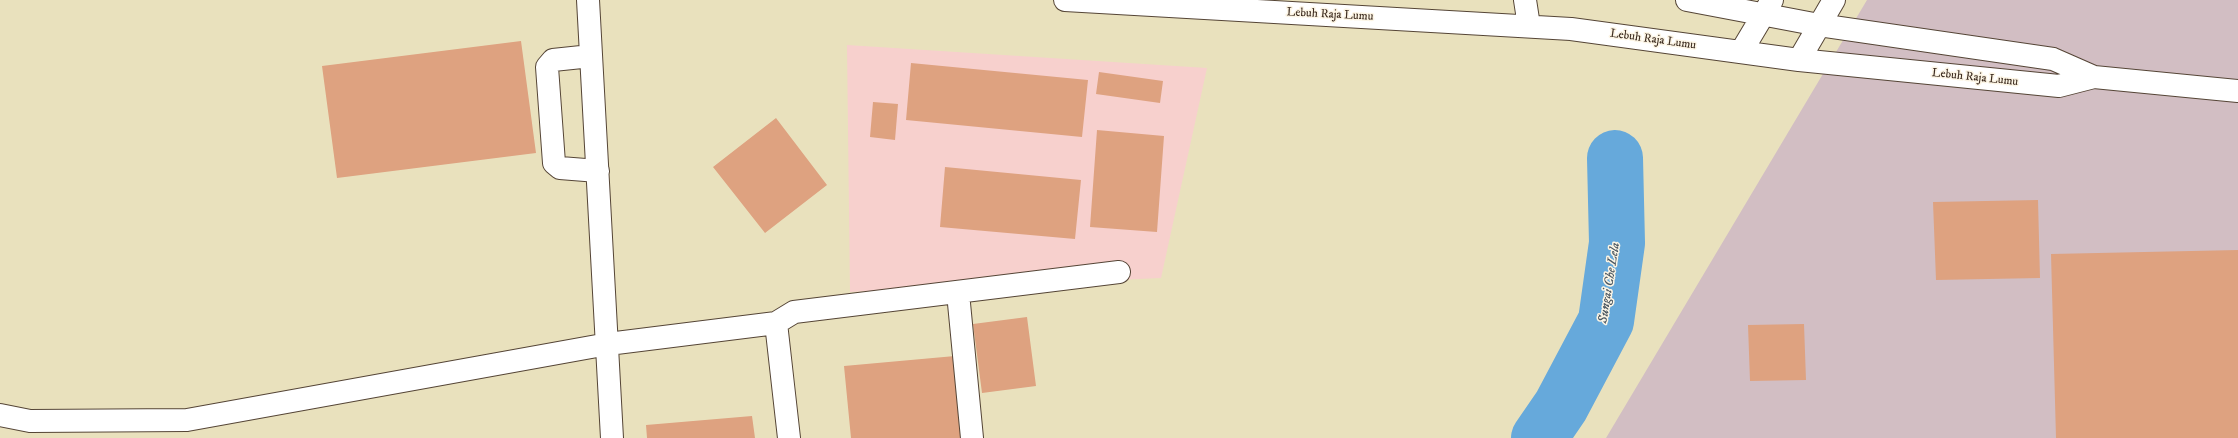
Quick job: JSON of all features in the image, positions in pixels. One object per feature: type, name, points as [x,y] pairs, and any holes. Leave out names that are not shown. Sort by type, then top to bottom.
[{"type":"street","points":[[588,0],[612,438]]},
{"type":"street","name":"Lebuh Raja Lumu","points":[[1065,0],[1571,29],[1799,60],[2059,86],[2094,77],[2238,91]]},
{"type":"street","points":[[1525,0],[1529,26]]},
{"type":"street","points":[[1687,0],[1767,8],[1819,25],[2053,59],[2094,77]]},
{"type":"street","points":[[1799,60],[1834,0]]},
{"type":"street","points":[[1742,52],[1767,8]]},
{"type":"street","points":[[591,56],[553,60],[547,67],[554,162],[560,168],[598,171]]},
{"type":"street","points":[[0,415],[30,430],[187,420],[608,344],[776,323],[794,312],[1119,272]]},
{"type":"street","points":[[958,293],[972,438]]},
{"type":"street","points":[[776,323],[789,438]]},
{"type":"shaded area","points":[[1867,0],[2238,0],[2238,438],[1606,438]]},
{"type":"shaded area","points":[[847,45],[1207,68],[1161,278],[850,292]]},
{"type":"building","points":[[521,41],[536,153],[337,178],[322,66]]},
{"type":"building","points":[[911,63],[1088,80],[1082,137],[906,120]]},
{"type":"building","points":[[1099,72],[1163,81],[1160,103],[1096,94]]},
{"type":"building","points":[[873,102],[898,104],[895,140],[870,137]]},
{"type":"building","points":[[776,118],[827,185],[765,233],[713,167]]},
{"type":"building","points":[[1097,130],[1164,136],[1157,232],[1090,227]]},
{"type":"building","points":[[945,167],[1081,180],[1075,239],[940,227]]},
{"type":"building","points":[[2038,200],[2040,278],[1936,280],[1933,202]]},
{"type":"building","points":[[2238,250],[2238,438],[2056,438],[2051,254]]},
{"type":"building","points":[[1027,317],[1036,386],[982,393],[973,324]]},
{"type":"building","points":[[1804,324],[1806,380],[1750,381],[1748,325]]},
{"type":"building","points":[[955,356],[963,438],[851,438],[844,366]]},
{"type":"building","points":[[752,416],[755,438],[647,438],[646,425]]},
{"type":"waterway","name":"Sungai Che Lela","points":[[1539,438],[1561,406],[1606,321],[1617,243],[1615,158]]}]
